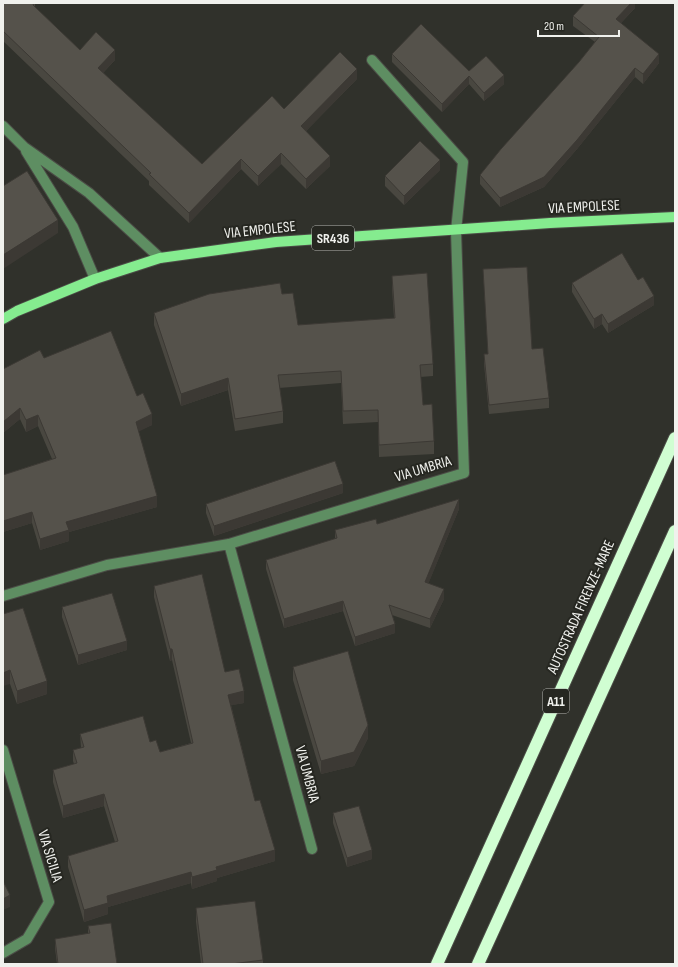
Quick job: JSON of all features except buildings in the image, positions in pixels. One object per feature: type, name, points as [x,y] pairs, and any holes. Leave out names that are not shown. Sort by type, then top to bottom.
[{"type":"highway","name":"AUTOSTRADA FIRENZE-MARE","points":[[437,964],[675,438]]},
{"type":"highway","name":"A11","points":[[478,964],[675,531]]},
{"type":"main road","name":"VIA EMPOLESE","points":[[3,319],[17,311],[95,279],[160,258],[276,242],[456,231],[550,223],[675,217]]},
{"type":"street","points":[[372,60],[463,162],[456,231]]},
{"type":"street","points":[[3,126],[24,147],[89,194],[160,258]]},
{"type":"street","points":[[24,147],[73,227],[95,279]]},
{"type":"street","name":"VIA UMBRIA","points":[[3,596],[107,564],[229,544],[464,473],[456,231]]},
{"type":"street","name":"VIA UMBRIA","points":[[229,544],[312,849]]},
{"type":"street","name":"VIA SICILIA","points":[[3,750],[49,902],[27,939],[3,953]]}]
